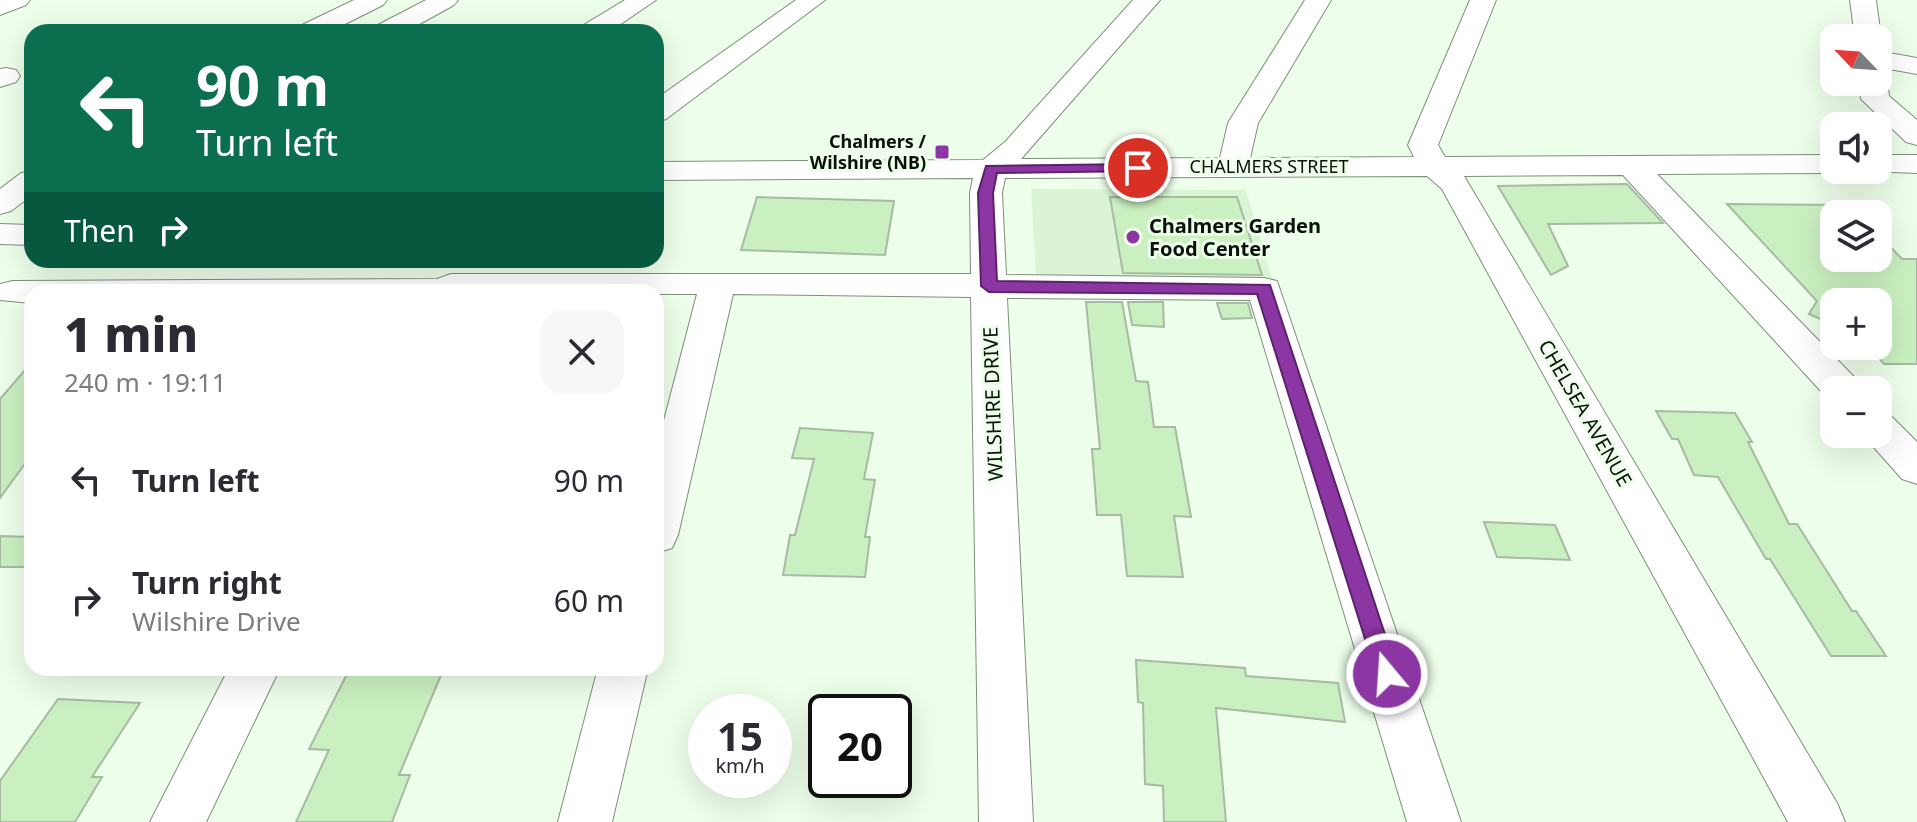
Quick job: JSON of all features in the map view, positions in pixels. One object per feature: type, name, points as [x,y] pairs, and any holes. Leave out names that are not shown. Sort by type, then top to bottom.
[{"type":"street","points":[[0,7],[17,0]]},
{"type":"street","points":[[325,24],[374,0]]},
{"type":"street","points":[[387,0],[435,6]]},
{"type":"street","points":[[604,24],[643,0]]},
{"type":"street","points":[[664,107],[812,0]]},
{"type":"street","points":[[991,169],[1016,148],[1147,0]]},
{"type":"street","points":[[1233,167],[1243,123],[1318,0]]},
{"type":"street","points":[[1434,166],[1423,145],[1483,0]]},
{"type":"street","points":[[1863,0],[1866,24]]},
{"type":"street","points":[[400,24],[435,6]]},
{"type":"street","points":[[1892,62],[1917,66]]},
{"type":"street","points":[[1875,96],[1917,136]]},
{"type":"street","name":"CHALMERS STREET","points":[[664,171],[1820,164]]},
{"type":"street","points":[[1892,164],[1917,164]]},
{"type":"street","points":[[1631,165],[1830,376]]},
{"type":"street","name":"CHELSEA AVENUE","points":[[1434,166],[1455,184],[1818,822]]},
{"type":"street","name":"WILSHIRE DRIVE","points":[[991,169],[986,193],[1006,822]]},
{"type":"street","points":[[0,171],[24,170]]},
{"type":"street","points":[[0,204],[24,186]]},
{"type":"street","points":[[0,234],[24,235]]},
{"type":"street","points":[[6,298],[35,268]]},
{"type":"street","points":[[664,502],[718,283]]},
{"type":"street","points":[[397,284],[718,283],[1264,289],[1434,822]]},
{"type":"street","points":[[1892,442],[1917,468]]},
{"type":"street","points":[[177,822],[251,676]]},
{"type":"street","points":[[585,822],[621,676]]},
{"type":"shaded area","points":[[1031,189],[1246,190],[1272,278],[1036,276]]},
{"type":"building","points":[[1627,184],[1663,223],[1548,224],[1568,266],[1551,275],[1498,186]]},
{"type":"building","points":[[757,197],[894,201],[885,255],[741,250]]},
{"type":"building","points":[[1110,197],[1237,197],[1262,275],[1123,273]]},
{"type":"building","points":[[1727,204],[1820,205],[1820,272],[1892,272],[1892,249],[1902,259],[1917,259],[1917,364],[1884,364],[1880,360],[1892,360],[1892,288],[1820,288],[1820,319],[1809,314],[1817,301]]},
{"type":"building","points":[[1086,302],[1122,302],[1136,381],[1148,382],[1154,427],[1175,427],[1191,517],[1174,516],[1183,577],[1127,576],[1121,515],[1097,515],[1092,449],[1100,449]]},
{"type":"building","points":[[1128,302],[1163,302],[1164,327],[1132,325]]},
{"type":"building","points":[[1217,303],[1248,303],[1252,318],[1222,319]]},
{"type":"building","points":[[24,371],[24,465],[0,498],[0,399]]},
{"type":"building","points":[[1656,411],[1735,413],[1752,442],[1748,442],[1789,524],[1797,524],[1852,611],[1856,611],[1886,656],[1831,656],[1770,559],[1766,559],[1718,477],[1694,475],[1678,439],[1672,439]]},
{"type":"building","points":[[800,428],[873,433],[864,479],[875,480],[865,537],[870,537],[865,577],[783,575],[790,535],[795,535],[814,459],[792,458]]},
{"type":"building","points":[[1484,522],[1555,525],[1570,560],[1497,557]]},
{"type":"building","points":[[0,536],[24,537],[24,567],[0,567]]},
{"type":"building","points":[[1136,660],[1245,668],[1246,676],[1338,683],[1345,722],[1216,708],[1226,822],[1164,822],[1163,786],[1145,784],[1143,703],[1138,702]]},
{"type":"building","points":[[346,676],[441,676],[399,775],[410,775],[392,822],[296,822],[329,750],[309,749]]},
{"type":"building","points":[[58,699],[140,703],[92,777],[102,777],[75,822],[0,822],[0,781]]},
{"type":"place","name":"Chalmers / Wilshire (NB)","points":[[942,152]]},
{"type":"place","name":"Chalmers Garden Food Center","points":[[1133,237]]},
{"type":"route","points":[[1138,168],[991,169],[986,193],[989,286],[1264,289],[1387,674]]}]
